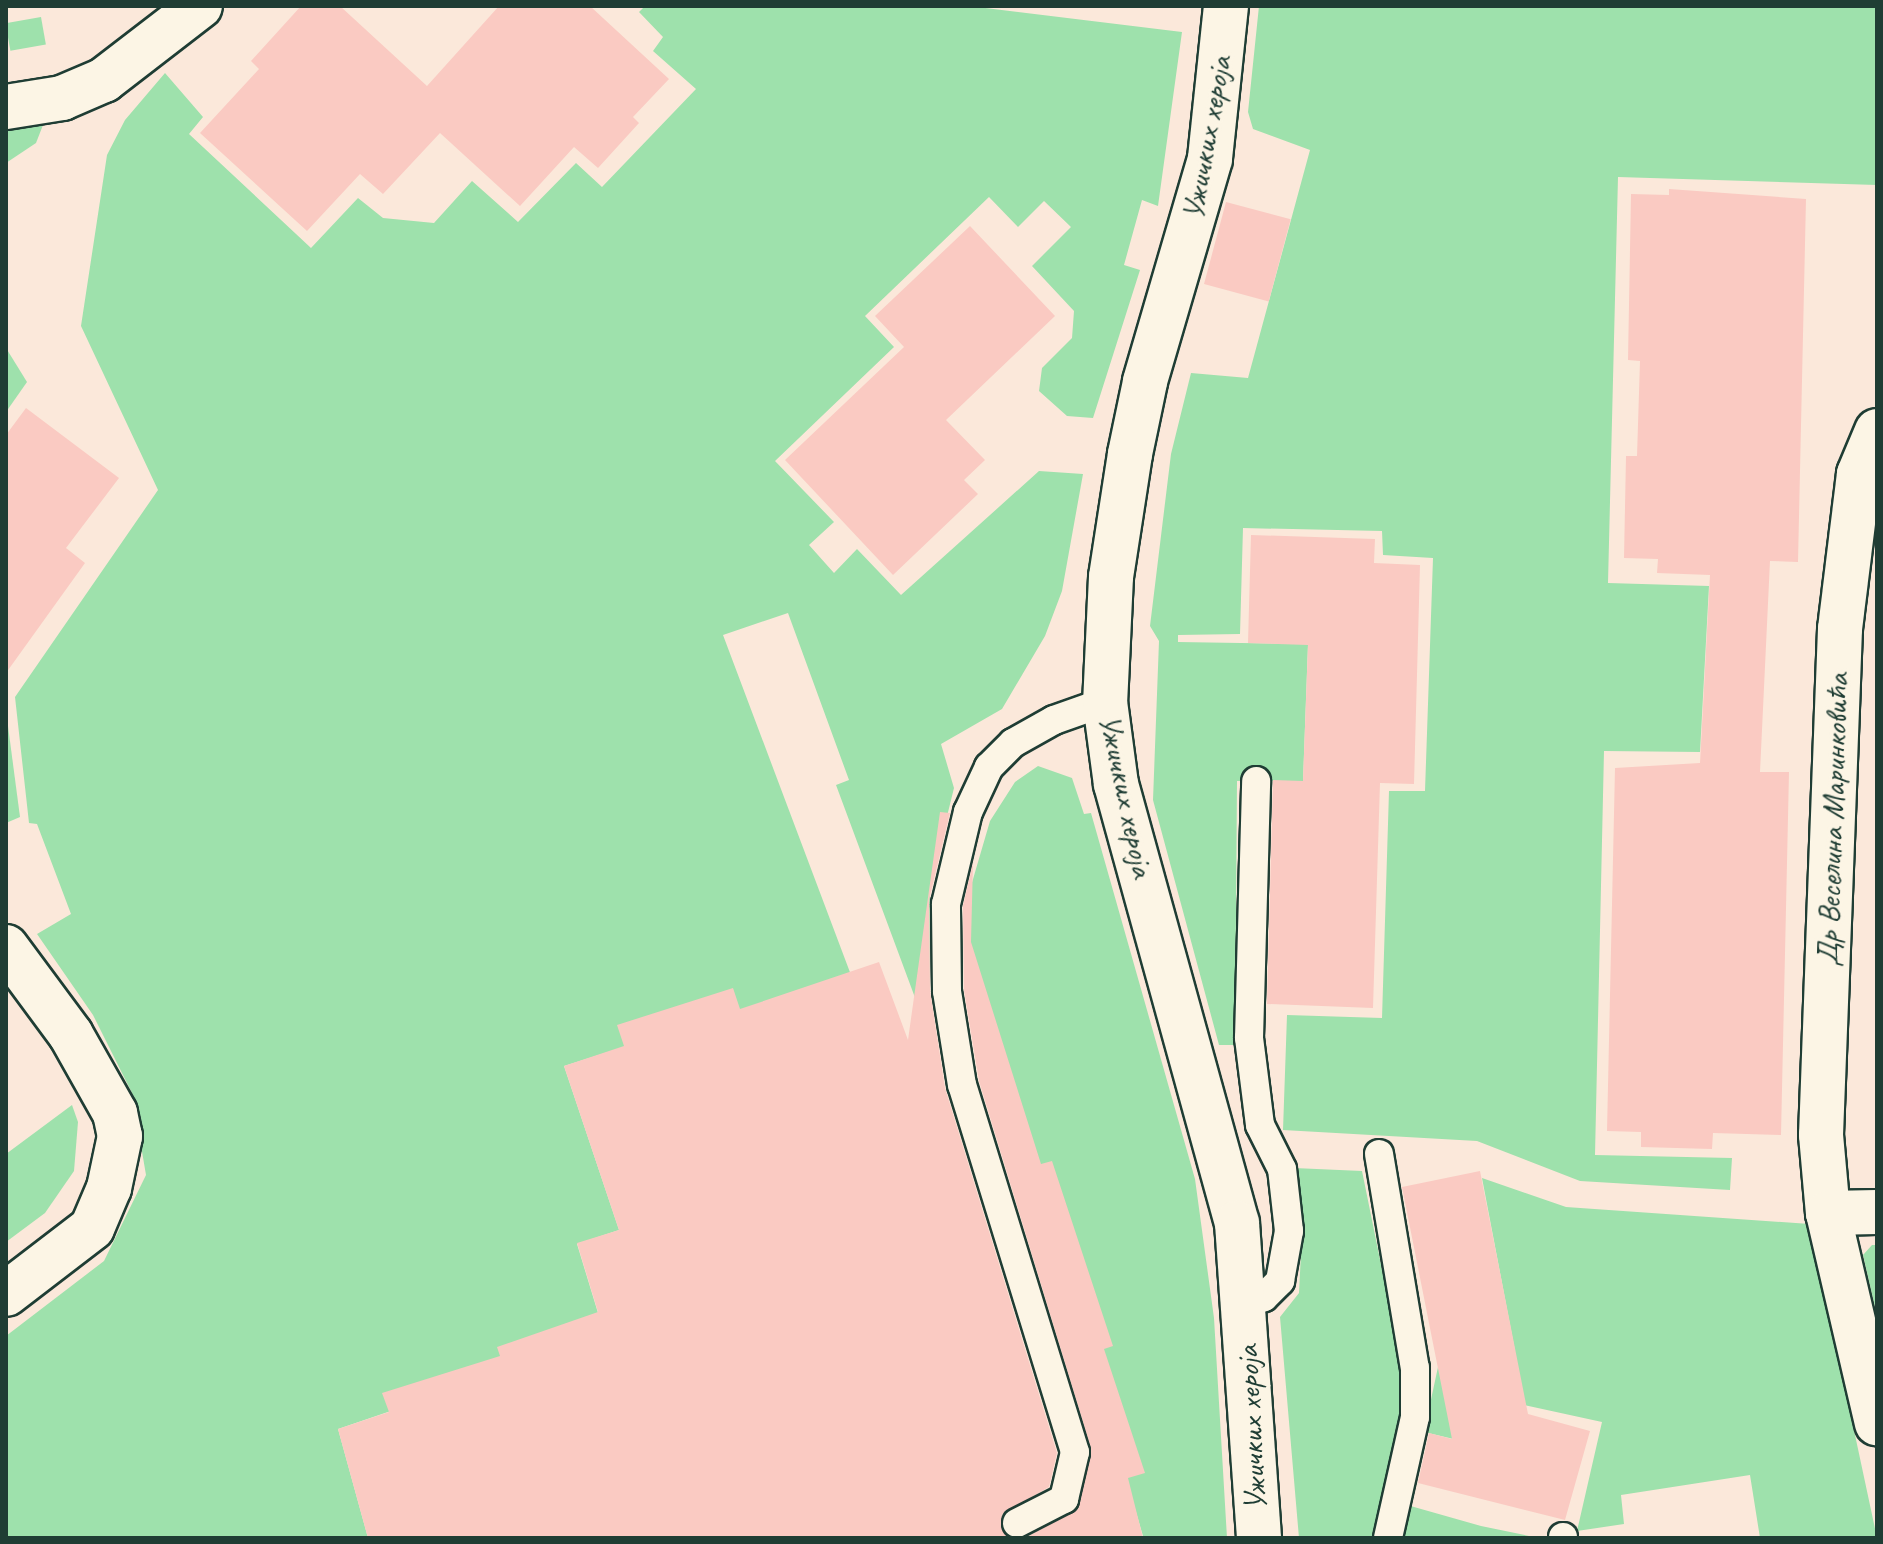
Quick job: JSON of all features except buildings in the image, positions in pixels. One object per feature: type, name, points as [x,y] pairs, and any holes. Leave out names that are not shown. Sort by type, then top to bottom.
[{"type":"street","points":[[6,107],[62,98],[104,80],[200,6]]},
{"type":"street","name":"Ужичких хероја","points":[[1226,6],[1210,159],[1145,382],[1130,454],[1111,577],[1105,702],[1116,784],[1237,1223],[1259,1538]]},
{"type":"street","name":"Др Веселина Маринковића","points":[[1877,431],[1859,474],[1840,629],[1821,1135],[1828,1213],[1877,1423]]},
{"type":"street","points":[[6,947],[71,1035],[115,1113],[120,1136],[109,1188],[92,1228],[6,1294]]},
{"type":"street","points":[[1828,1213],[1877,1212]]},
{"type":"lane","points":[[1017,1523],[1064,1499],[1075,1452],[962,1085],[947,991],[946,904],[968,812],[989,767],[1013,743],[1054,720],[1105,702]]},
{"type":"lane","points":[[1244,1304],[1264,1297],[1280,1281],[1289,1231],[1282,1169],[1260,1125],[1249,1038],[1256,781]]},
{"type":"lane","points":[[1379,1154],[1415,1368],[1415,1417],[1388,1538]]},
{"type":"green space","points":[[645,6],[969,6],[1182,32],[1158,206],[1142,200],[1124,265],[1140,270],[1093,418],[1067,416],[1039,391],[1042,368],[1072,338],[1074,311],[1032,266],[1071,227],[1044,201],[1018,227],[989,197],[865,316],[894,347],[775,461],[834,522],[809,545],[834,573],[857,549],[901,595],[1039,471],[1083,474],[1062,591],[1045,636],[1002,709],[941,744],[954,788],[930,885],[929,1004],[917,1003],[836,785],[849,780],[788,613],[723,635],[851,975],[564,1066],[619,1230],[577,1244],[598,1313],[505,1372],[338,1429],[368,1538],[6,1538],[6,1336],[104,1261],[146,1175],[132,1093],[93,1015],[37,934],[71,914],[37,824],[29,823],[15,697],[158,490],[81,326],[107,155],[125,120],[165,73],[203,117],[189,134],[311,248],[358,198],[383,218],[434,223],[472,181],[518,222],[576,163],[602,187],[696,89],[653,51],[663,37],[639,12]]},
{"type":"green space","points":[[1259,6],[1877,6],[1877,185],[1618,177],[1608,583],[1709,586],[1700,752],[1604,751],[1595,1155],[1732,1158],[1730,1190],[1580,1181],[1477,1141],[1283,1130],[1287,1015],[1382,1018],[1389,791],[1425,791],[1433,558],[1383,555],[1382,531],[1243,528],[1240,634],[1178,635],[1178,642],[1308,644],[1303,781],[1237,781],[1235,1045],[1219,1045],[1153,800],[1159,641],[1150,626],[1171,454],[1191,373],[1248,378],[1310,150],[1253,129],[1248,112]]},
{"type":"green space","points":[[41,17],[46,45],[10,51],[6,23]]},
{"type":"green space","points":[[43,125],[36,143],[6,163],[6,131]]},
{"type":"green space","points":[[6,348],[27,382],[6,412]]},
{"type":"green space","points":[[6,711],[20,817],[6,823]]},
{"type":"green space","points":[[1038,766],[1072,778],[1084,814],[1091,813],[1195,1179],[1214,1318],[1227,1538],[1137,1538],[1143,1536],[970,944],[971,886],[990,821],[1015,782]]},
{"type":"green space","points":[[72,1105],[78,1122],[74,1171],[45,1213],[6,1242],[6,1154]]},
{"type":"green space","points":[[1294,1168],[1362,1171],[1399,1353],[1400,1428],[1376,1538],[1299,1538],[1280,1317],[1299,1293],[1303,1213]]},
{"type":"green space","points":[[1482,1178],[1566,1207],[1810,1224],[1877,1538],[1760,1538],[1750,1475],[1621,1495],[1624,1524],[1577,1531],[1602,1422],[1478,1395],[1462,1441],[1424,1432],[1438,1367],[1515,1351]]},
{"type":"green space","points":[[1872,1245],[1877,1245],[1877,1316],[1863,1255]]},
{"type":"green space","points":[[1407,1505],[1481,1526],[1539,1538],[1398,1538]]}]
